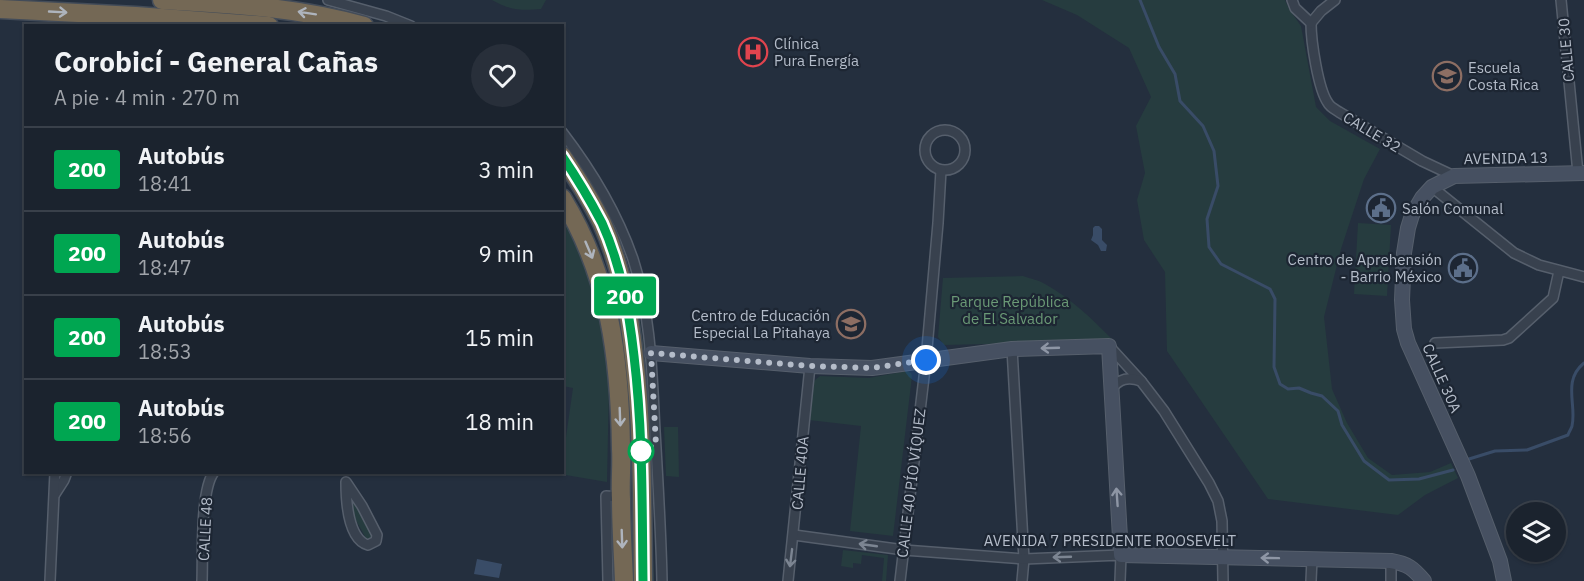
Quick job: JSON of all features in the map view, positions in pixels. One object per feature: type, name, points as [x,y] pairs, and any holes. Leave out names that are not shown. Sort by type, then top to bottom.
[{"type":"highway","points":[[162,0],[248,5],[314,14],[356,24]]},
{"type":"highway","points":[[197,2],[228,0]]},
{"type":"highway","points":[[0,9],[242,24]]},
{"type":"highway","points":[[564,159],[582,184],[602,224],[628,309],[638,386],[641,435],[643,581]]},
{"type":"highway","points":[[564,201],[592,255],[609,313],[620,396],[624,581]]},
{"type":"street","points":[[328,0],[406,24]]},
{"type":"street","points":[[1292,0],[1295,8],[1311,23],[1335,0]]},
{"type":"street","name":"CALLE 30","points":[[1562,0],[1581,172]]},
{"type":"street","name":"CALLE 32","points":[[1311,23],[1311,37],[1321,86],[1328,103],[1339,112],[1422,161],[1454,176]]},
{"type":"street","points":[[940,131],[952,131],[963,140],[964,158],[952,169],[941,170],[930,163],[926,157],[926,144],[934,134],[940,131]]},
{"type":"street","points":[[564,135],[597,181],[619,225],[639,282],[651,353],[662,581]]},
{"type":"street","name":"CALLE 40 PÍO VÍQUEZ","points":[[900,581],[926,360],[941,170]]},
{"type":"street","name":"AVENIDA 13","points":[[1432,187],[1454,176],[1581,172]]},
{"type":"street","points":[[1432,187],[1514,253],[1539,265],[1584,277]]},
{"type":"street","name":"CALLE 30A","points":[[1432,187],[1412,215],[1408,228],[1404,253],[1402,300],[1404,329],[1418,367],[1468,476],[1500,561],[1504,581]]},
{"type":"street","points":[[1435,342],[1509,338],[1553,298],[1559,271]]},
{"type":"street","points":[[651,353],[810,366],[872,368],[1012,349],[1109,346],[1141,381],[1164,411],[1218,501],[1222,521],[1223,581]]},
{"type":"street","points":[[1109,346],[1121,555],[1120,581]]},
{"type":"street","points":[[1012,349],[1024,559],[1022,581]]},
{"type":"street","name":"CALLE 40A","points":[[788,581],[810,366]]},
{"type":"street","points":[[1110,389],[1127,378],[1141,381]]},
{"type":"street","points":[[50,581],[55,474]]},
{"type":"street","points":[[53,496],[66,474]]},
{"type":"street","name":"CALLE 48","points":[[202,581],[205,497],[212,475]]},
{"type":"street","points":[[345,477],[377,536],[376,541],[368,545],[358,538],[348,517],[345,477]]},
{"type":"street","points":[[608,581],[606,496],[621,497]]},
{"type":"street","name":"AVENIDA 7 PRESIDENTE ROOSEVELT","points":[[794,535],[904,550],[1024,559],[1121,555],[1391,561]]},
{"type":"street","points":[[1311,581],[1312,559]]},
{"type":"street","points":[[1391,581],[1391,561],[1404,563],[1424,581]]},
{"type":"green space","points":[[492,0],[546,0],[541,9],[527,10],[510,8]]},
{"type":"green space","points":[[1042,0],[1285,0],[1301,26],[1316,107],[1330,121],[1380,149],[1364,179],[1341,249],[1324,317],[1332,389],[1347,423],[1368,458],[1392,475],[1430,472],[1451,463],[1458,478],[1425,495],[1398,515],[1268,499],[1167,351],[1165,272],[1144,240],[1137,200],[1145,173],[1136,126],[1151,97],[1129,48],[1077,15]]},
{"type":"green space","points":[[564,213],[592,283],[600,318],[609,386],[607,482],[560,474],[564,474],[564,451],[573,388],[564,386]]},
{"type":"green space","points":[[1358,223],[1391,225],[1387,296],[1354,294]]},
{"type":"green space","name":"Parque República de El Salvador","points":[[1023,276],[1043,283],[1064,296],[1114,341],[944,345],[938,337],[943,278]]},
{"type":"green space","points":[[628,286],[633,286],[644,348],[654,581],[649,581]]},
{"type":"green space","points":[[907,371],[912,376],[893,536],[850,531],[861,426],[809,420],[814,381],[820,376],[869,378]]},
{"type":"green space","points":[[664,427],[678,427],[679,477],[666,476]]},
{"type":"green space","points":[[351,503],[356,504],[373,536],[370,541],[367,540],[349,508]]},
{"type":"green space","points":[[843,550],[888,555],[886,581],[882,581],[884,558],[862,555],[861,564],[853,563],[853,568],[841,566]]},
{"type":"water","points":[[1095,226],[1102,229],[1102,240],[1107,245],[1106,251],[1101,251],[1098,245],[1091,240]]},
{"type":"water","points":[[477,559],[502,564],[499,578],[474,574]]},
{"type":"waterway","points":[[1140,0],[1159,47],[1175,74],[1180,101],[1203,126],[1214,151],[1218,186],[1207,219],[1209,247],[1221,264],[1270,289],[1275,299],[1274,367],[1280,384],[1288,389],[1299,388],[1322,396],[1338,411],[1342,425],[1364,461],[1389,480],[1419,479],[1453,470]]},
{"type":"waterway","points":[[1469,459],[1495,451],[1527,450],[1568,435],[1573,418],[1572,385],[1577,370],[1584,363]]},
{"type":"bus line","name":"200","points":[[564,159],[582,184],[602,224],[628,309],[638,386],[641,435],[643,581]]},
{"type":"place","name":"Clínica Pura Energía","points":[[753,52]]},
{"type":"place","name":"Escuela Costa Rica","points":[[1447,76]]},
{"type":"place","name":"Salón Comunal","points":[[1381,208]]},
{"type":"place","name":"Centro de Aprehensión - Barrio México","points":[[1463,268]]},
{"type":"place","name":"Centro de Educación Especial La Pitahaya","points":[[851,324]]},
{"type":"route","points":[[641,451],[656,445],[651,353],[810,366],[872,368],[926,360]]}]
